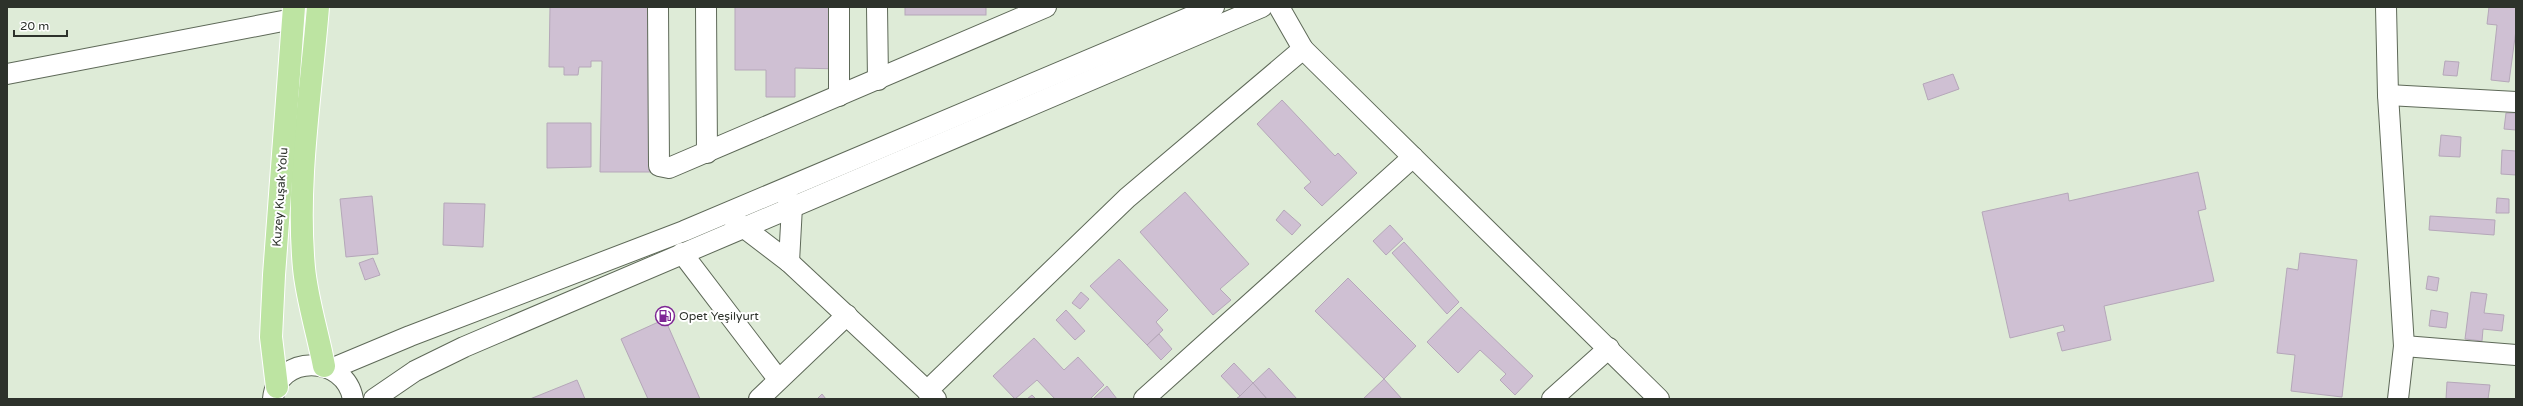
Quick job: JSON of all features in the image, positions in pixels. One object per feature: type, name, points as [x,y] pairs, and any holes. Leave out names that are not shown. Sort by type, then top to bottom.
[{"type":"main road","name":"Kuzey Kuşak Yolu","points":[[318,7],[304,174],[302,226],[304,269],[328,368]]},
{"type":"main road","name":"Kuzey Kuşak Yolu","points":[[275,393],[271,337],[274,275],[293,13]]},
{"type":"street","points":[[658,7],[659,166],[669,168],[878,80],[1005,16],[1046,7]]},
{"type":"street","points":[[706,7],[707,153]]},
{"type":"street","points":[[839,7],[839,96]]},
{"type":"street","points":[[877,7],[878,80]]},
{"type":"street","points":[[328,368],[726,213],[1214,7]]},
{"type":"street","points":[[374,399],[415,371],[464,347],[1262,7]]},
{"type":"street","points":[[1279,7],[1303,49],[1609,348],[1659,399]]},
{"type":"street","points":[[2386,7],[2388,95],[2404,346],[2398,399]]},
{"type":"street","points":[[7,74],[293,13]]},
{"type":"street","points":[[726,213],[789,262],[931,395],[1127,198],[1303,49]]},
{"type":"street","points":[[2388,95],[2516,102]]},
{"type":"street","points":[[1144,399],[1413,157]]},
{"type":"street","points":[[782,190],[792,206],[789,262]]},
{"type":"street","points":[[682,253],[778,379]]},
{"type":"street","points":[[759,399],[778,379],[847,315]]},
{"type":"street","points":[[2404,346],[2516,355]]},
{"type":"street","points":[[1552,399],[1609,348]]},
{"type":"street","points":[[256,399],[275,393],[288,373],[299,367],[312,364],[328,368],[345,381],[352,399]]},
{"type":"building","points":[[550,7],[654,7],[652,172],[600,172],[602,61],[591,61],[591,67],[579,67],[578,75],[564,75],[564,67],[549,67]]},
{"type":"building","points":[[735,7],[843,7],[843,69],[795,68],[795,97],[766,97],[766,70],[735,70]]},
{"type":"building","points":[[905,7],[986,7],[986,15],[905,15]]},
{"type":"building","points":[[2489,7],[2516,7],[2516,30],[2509,82],[2491,80],[2497,25],[2487,24]]},
{"type":"building","points":[[2445,61],[2459,62],[2457,76],[2443,75]]},
{"type":"building","points":[[1953,74],[1959,89],[1928,100],[1923,84]]},
{"type":"building","points":[[1282,100],[1335,156],[1338,153],[1357,173],[1322,206],[1304,188],[1311,182],[1257,124]]},
{"type":"building","points":[[2506,113],[2516,113],[2516,130],[2504,129]]},
{"type":"building","points":[[547,123],[591,123],[591,167],[547,168]]},
{"type":"building","points":[[2441,135],[2461,137],[2460,157],[2439,156]]},
{"type":"building","points":[[2502,150],[2516,151],[2516,175],[2501,174]]},
{"type":"building","points":[[2198,172],[2206,209],[2198,211],[2214,281],[2104,306],[2111,340],[2062,351],[2057,333],[2065,331],[2063,325],[2010,338],[1982,212],[2068,193],[2069,201]]},
{"type":"building","points":[[1185,192],[1249,264],[1220,289],[1231,300],[1213,315],[1140,232]]},
{"type":"building","points":[[372,196],[378,254],[346,257],[340,199]]},
{"type":"building","points":[[2497,198],[2509,199],[2509,213],[2496,213]]},
{"type":"building","points":[[444,203],[485,204],[483,247],[443,245]]},
{"type":"building","points":[[1284,210],[1301,225],[1292,235],[1276,220]]},
{"type":"building","points":[[2430,216],[2495,220],[2494,235],[2429,230]]},
{"type":"building","points":[[1390,225],[1403,239],[1386,255],[1373,241]]},
{"type":"building","points":[[1404,242],[1459,302],[1447,314],[1392,253]]},
{"type":"building","points":[[2300,253],[2357,260],[2342,397],[2291,391],[2295,355],[2277,353],[2287,268],[2298,270]]},
{"type":"building","points":[[373,258],[380,275],[365,280],[359,263]]},
{"type":"building","points":[[1119,259],[1168,310],[1156,322],[1163,330],[1147,345],[1090,286]]},
{"type":"building","points":[[2428,276],[2439,278],[2437,291],[2426,289]]},
{"type":"building","points":[[1348,278],[1416,346],[1384,379],[1315,311]]},
{"type":"building","points":[[1081,292],[1089,299],[1080,309],[1072,303]]},
{"type":"building","points":[[2471,292],[2487,294],[2484,313],[2504,315],[2502,331],[2483,329],[2482,341],[2465,339]]},
{"type":"building","points":[[1461,307],[1533,376],[1515,395],[1500,380],[1506,374],[1480,350],[1458,373],[1427,342]]},
{"type":"building","points":[[1066,310],[1085,331],[1075,340],[1056,320]]},
{"type":"building","points":[[2431,310],[2448,313],[2446,328],[2429,326]]},
{"type":"building","points":[[665,319],[700,399],[648,399],[621,339]]},
{"type":"building","points":[[1159,334],[1172,349],[1161,360],[1147,345]]},
{"type":"building","points":[[1034,338],[1064,370],[1078,357],[1104,385],[1090,399],[1055,399],[1037,380],[1015,399],[993,376]]},
{"type":"building","points":[[1234,363],[1253,383],[1240,396],[1221,376]]},
{"type":"building","points":[[1269,368],[1297,399],[1267,399],[1253,383]]},
{"type":"building","points":[[1384,379],[1402,399],[1363,399]]},
{"type":"building","points":[[577,380],[585,399],[530,399]]},
{"type":"building","points":[[2447,382],[2490,385],[2488,399],[2446,399]]},
{"type":"building","points":[[1253,383],[1267,399],[1236,399],[1240,396]]},
{"type":"building","points":[[1107,386],[1117,399],[1093,399]]},
{"type":"building","points":[[822,394],[826,399],[817,399]]},
{"type":"building","points":[[1032,395],[1036,399],[1027,399]]},
{"type":"place","name":"Opet Yeşilyurt","points":[[665,316]]}]
